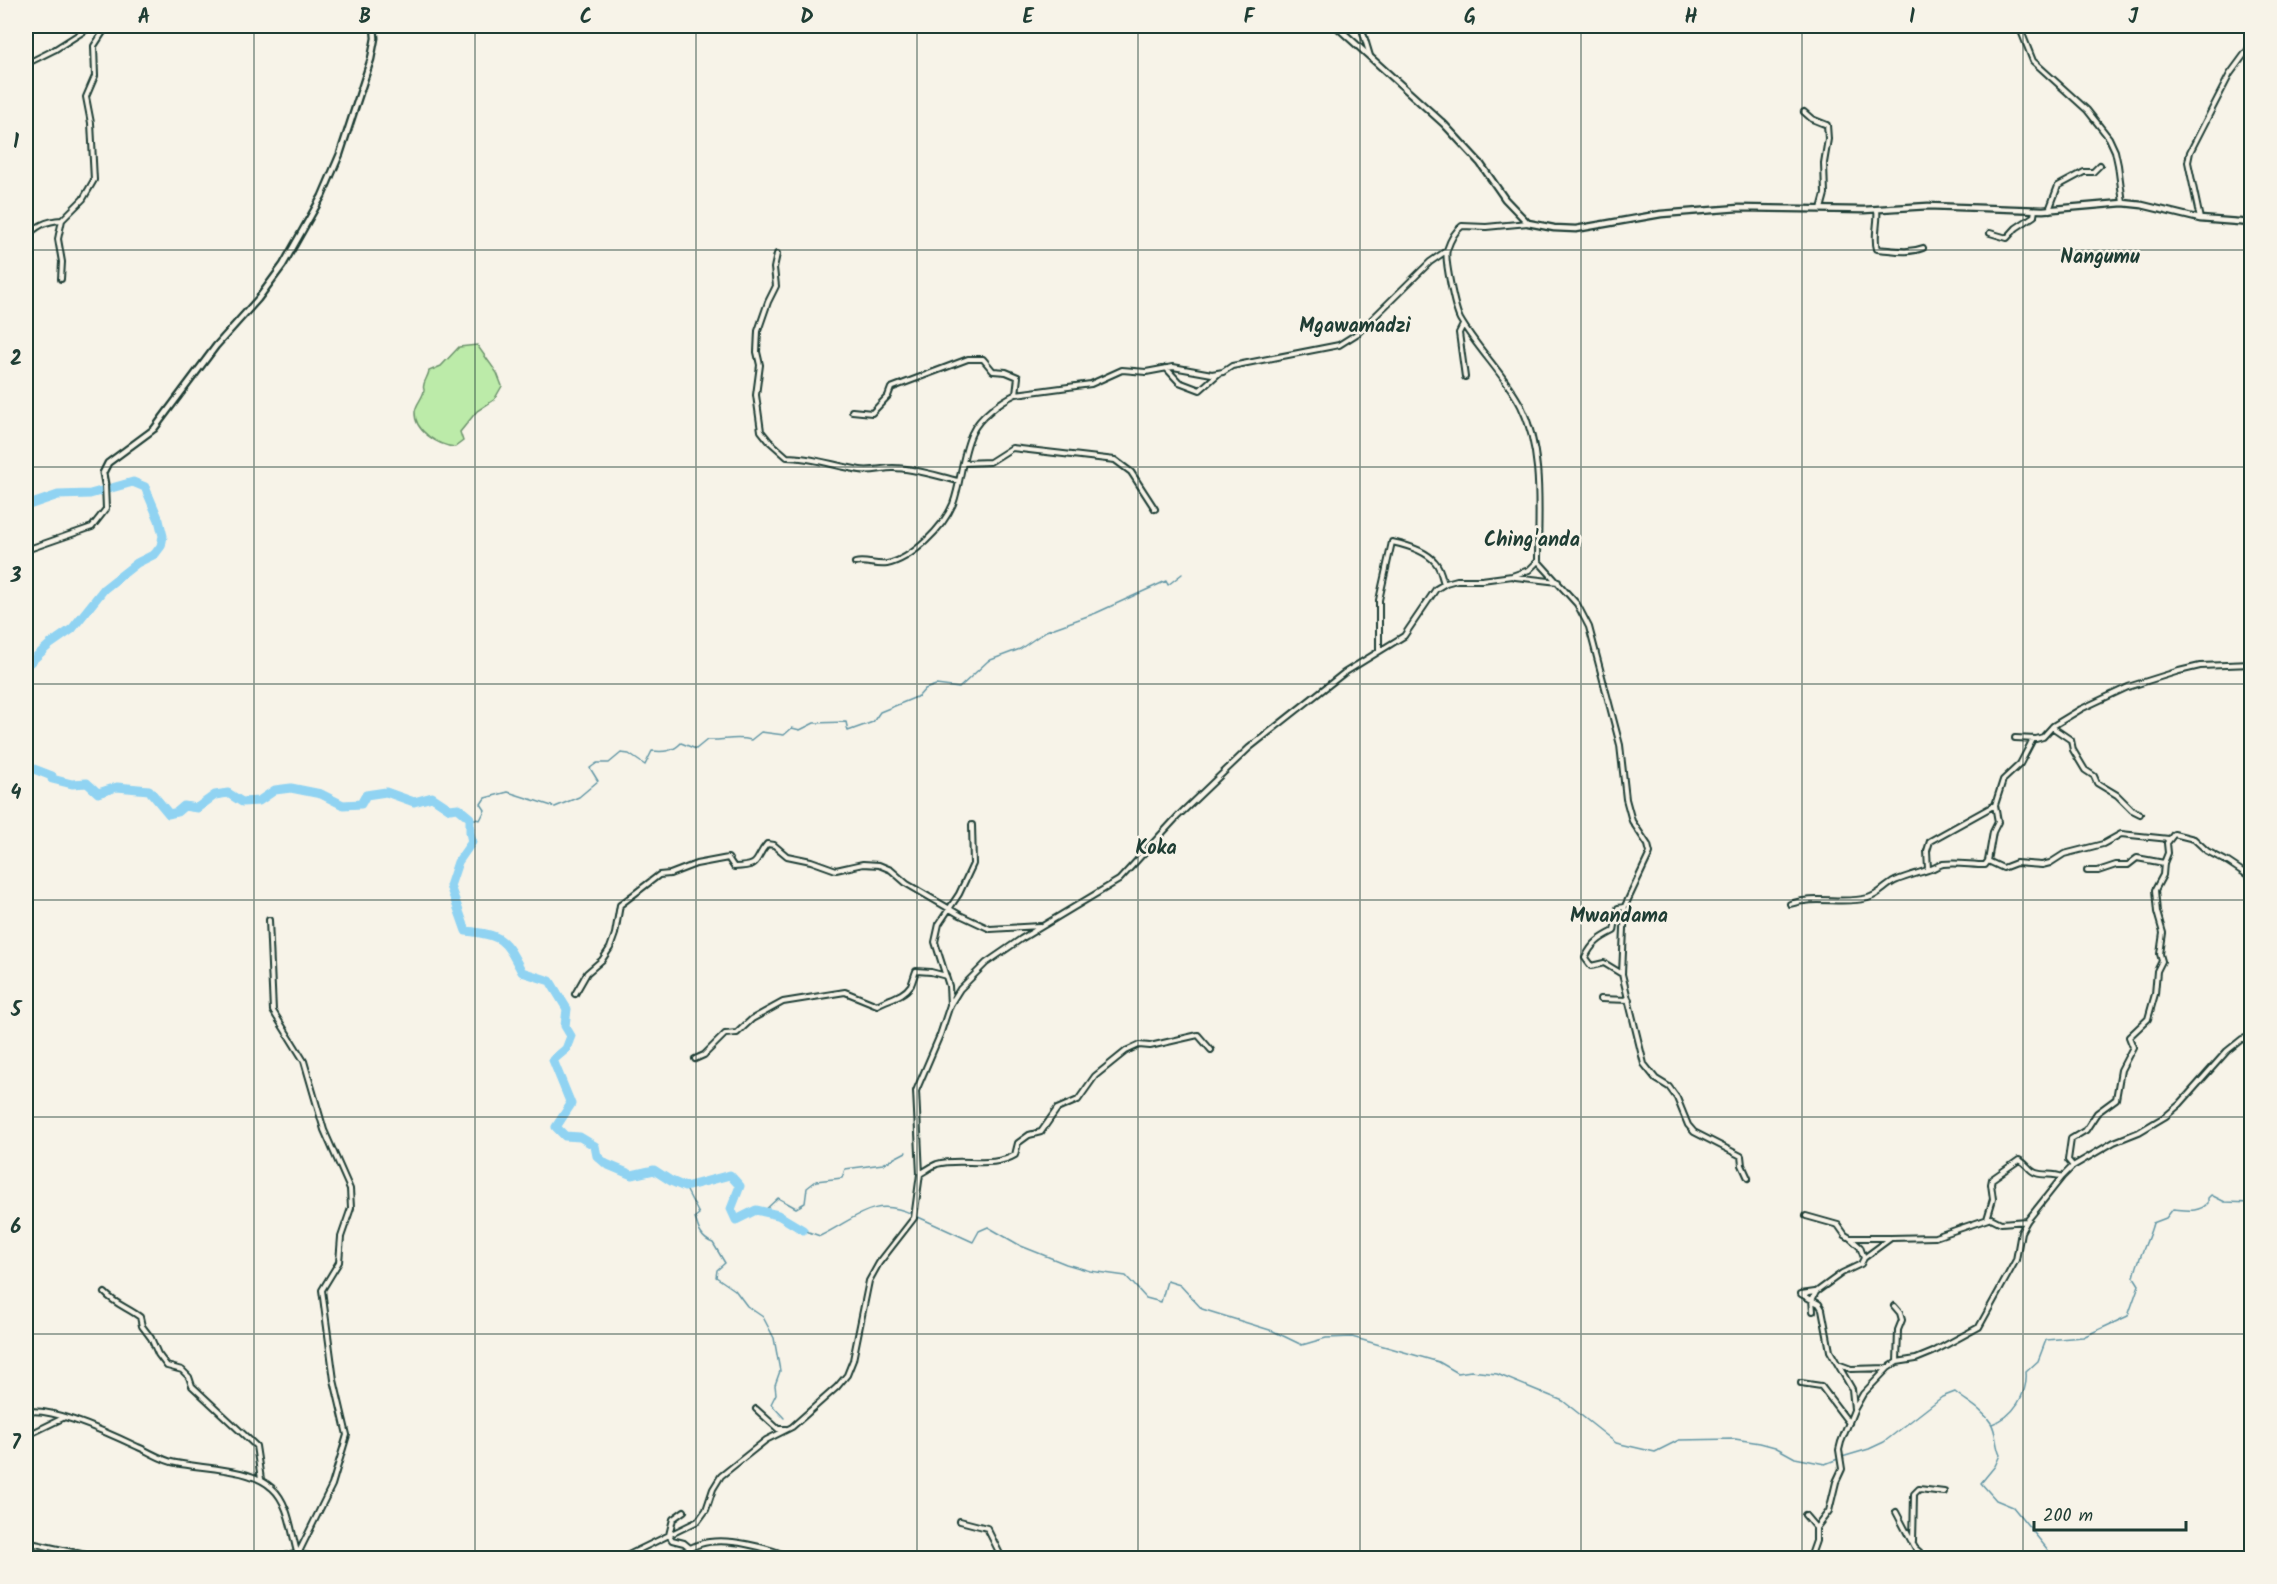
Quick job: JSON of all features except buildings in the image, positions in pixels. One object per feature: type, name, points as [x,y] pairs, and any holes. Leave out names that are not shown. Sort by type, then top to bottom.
[{"type":"street","points":[[26,64],[54,50],[92,26]]},
{"type":"street","points":[[61,279],[62,262],[58,239],[62,220],[83,199],[94,180],[91,123],[86,97],[95,76],[94,46],[107,26]]},
{"type":"street","points":[[26,550],[92,526],[104,514],[107,503],[104,473],[108,463],[154,429],[216,346],[258,299],[283,265],[322,196],[343,145],[371,59],[375,38],[374,26]]},
{"type":"street","points":[[1336,26],[1444,124],[1480,163],[1505,199],[1528,223]]},
{"type":"street","points":[[1361,26],[1370,57]]},
{"type":"street","points":[[2019,26],[2033,61],[2087,110],[2109,138],[2115,151],[2123,203]]},
{"type":"street","points":[[2200,219],[2188,162],[2190,152],[2230,74],[2252,44]]},
{"type":"street","points":[[1804,112],[1812,119],[1827,124],[1828,139],[1824,163],[1825,194],[1821,209]]},
{"type":"street","points":[[2049,210],[2058,186],[2084,172],[2093,172],[2100,165]]},
{"type":"street","points":[[855,562],[887,564],[913,553],[925,542],[946,517],[953,504],[973,430],[990,412],[1016,394],[1091,384],[1122,370],[1140,372],[1173,367],[1212,374],[1241,364],[1340,345],[1358,333],[1430,262],[1446,251],[1456,232],[1462,226],[1486,227],[1528,223],[1576,229],[1661,214],[1708,210],[1877,209],[1930,206],[2049,210],[2123,203],[2200,219],[2252,223]]},
{"type":"street","points":[[1877,209],[1875,243],[1877,249],[1911,252],[1923,248]]},
{"type":"street","points":[[1990,232],[2007,238],[2016,228],[2034,216],[2035,210]]},
{"type":"street","points":[[26,237],[46,222],[62,220]]},
{"type":"street","points":[[1446,251],[1456,309],[1464,325],[1521,406],[1530,432],[1534,447],[1538,495],[1539,561],[1577,604],[1589,627],[1620,745],[1626,800],[1632,821],[1648,845],[1650,853],[1625,907],[1622,974],[1644,1064],[1656,1079],[1669,1087],[1677,1098],[1688,1125],[1694,1132],[1741,1156],[1742,1165],[1749,1178]]},
{"type":"street","points":[[777,254],[774,268],[777,286],[768,302],[757,341],[760,365],[756,395],[760,427],[765,437],[787,457],[796,456],[862,470],[898,468],[958,481]]},
{"type":"street","points":[[1464,325],[1458,333],[1465,376]]},
{"type":"street","points":[[852,411],[872,413],[888,396],[891,388],[968,359],[983,359],[993,371],[1006,372],[1018,377],[1016,394]]},
{"type":"street","points":[[1166,368],[1179,382],[1200,390],[1218,373]]},
{"type":"street","points":[[964,463],[990,462],[1012,448],[1114,460],[1131,472],[1155,508]]},
{"type":"street","points":[[1379,651],[1379,600],[1392,542],[1405,545],[1431,558],[1437,563],[1444,584]]},
{"type":"street","points":[[622,1558],[692,1525],[703,1516],[713,1489],[721,1476],[766,1440],[792,1427],[837,1387],[847,1375],[853,1360],[869,1281],[879,1263],[914,1218],[920,1174],[916,1091],[950,1005],[960,989],[986,963],[1041,926],[1119,880],[1178,816],[1249,748],[1344,673],[1404,636],[1429,598],[1444,584],[1457,580],[1482,580],[1512,576],[1529,570],[1539,561]]},
{"type":"street","points":[[1512,576],[1559,583]]},
{"type":"street","points":[[2015,738],[2043,737],[2052,728],[2081,709],[2139,683],[2200,666],[2252,664]]},
{"type":"street","points":[[2052,728],[2071,740],[2079,762],[2094,776],[2097,783],[2117,795],[2134,813],[2140,814]]},
{"type":"street","points":[[1790,904],[1809,899],[1845,901],[1867,898],[1882,891],[1889,884],[1945,863],[1985,865],[1988,861],[1993,832],[1998,822],[1995,805],[2003,780],[2020,764],[2033,739]]},
{"type":"street","points":[[1928,869],[1927,851],[1930,841],[1995,805]]},
{"type":"street","points":[[950,1005],[949,986],[935,942],[939,924],[973,864],[972,825]]},
{"type":"street","points":[[1988,861],[2003,868],[2016,863],[2042,865],[2064,854],[2103,844],[2121,834],[2169,839]]},
{"type":"street","points":[[2073,1166],[2068,1160],[2071,1139],[2086,1130],[2097,1113],[2116,1099],[2121,1070],[2133,1047],[2129,1037],[2147,1021],[2149,1016],[2155,994],[2157,971],[2162,961],[2160,954],[2162,929],[2156,907],[2155,890],[2163,875],[2169,839],[2174,834],[2194,839],[2207,851],[2252,878]]},
{"type":"street","points":[[575,994],[587,973],[602,960],[610,948],[620,905],[659,874],[670,874],[692,865],[728,858],[734,867],[753,864],[759,861],[767,844],[774,845],[787,856],[836,870],[864,864],[879,865],[891,870],[907,884],[990,929],[1041,926]]},
{"type":"street","points":[[2087,871],[2098,871],[2115,865],[2128,865],[2138,858],[2164,862]]},
{"type":"street","points":[[1622,974],[1604,963],[1591,966],[1585,958],[1591,946],[1598,939],[1614,931],[1618,908],[1625,907]]},
{"type":"street","points":[[269,920],[273,1011],[304,1061],[324,1130],[350,1189],[351,1208],[341,1237],[339,1262],[322,1290],[334,1380],[347,1435],[332,1485],[296,1555]]},
{"type":"street","points":[[695,1059],[704,1055],[725,1034],[737,1033],[752,1019],[783,1002],[845,992],[877,1005],[886,999],[898,997],[909,988],[916,971],[946,976]]},
{"type":"street","points":[[1600,999],[1629,1000]]},
{"type":"street","points":[[920,1174],[937,1164],[997,1162],[1012,1157],[1015,1155],[1015,1146],[1029,1135],[1041,1132],[1057,1108],[1078,1101],[1094,1078],[1108,1064],[1139,1045],[1150,1046],[1198,1035],[1211,1050]]},
{"type":"street","points":[[1810,1558],[1816,1541],[1816,1528],[1829,1511],[1840,1475],[1841,1443],[1863,1394],[1897,1362],[1916,1359],[1933,1352],[1979,1327],[2016,1260],[2021,1232],[2027,1221],[2062,1177],[2073,1166],[2166,1116],[2180,1104],[2227,1051],[2242,1039],[2252,1036]]},
{"type":"street","points":[[1987,1220],[1993,1199],[1992,1179],[2015,1162],[2019,1160],[2025,1162],[2030,1170],[2036,1173],[2056,1174],[2062,1177]]},
{"type":"street","points":[[1806,1216],[1838,1225],[1845,1235],[1860,1247],[1864,1258]]},
{"type":"street","points":[[1850,1238],[1935,1237],[1987,1220],[1995,1219],[2001,1223],[2027,1221]]},
{"type":"street","points":[[1854,1410],[1852,1389],[1830,1351],[1822,1309],[1819,1304],[1801,1294],[1816,1292],[1861,1264],[1864,1258],[1891,1238]]},
{"type":"street","points":[[1813,1311],[1812,1300],[1816,1292]]},
{"type":"street","points":[[105,1293],[115,1303],[140,1317],[142,1326],[167,1366],[182,1370],[189,1377],[192,1386],[215,1409],[250,1438],[256,1446],[261,1480]]},
{"type":"street","points":[[1894,1306],[1900,1312],[1902,1320],[1897,1342],[1897,1362]]},
{"type":"street","points":[[1840,1365],[1851,1370],[1888,1368]]},
{"type":"street","points":[[1801,1383],[1821,1386],[1849,1423]]},
{"type":"street","points":[[756,1409],[778,1429],[792,1427]]},
{"type":"street","points":[[26,1412],[38,1410],[87,1425],[170,1462],[244,1474],[261,1480],[272,1488],[283,1503],[296,1555]]},
{"type":"street","points":[[26,1436],[64,1418]]},
{"type":"street","points":[[1913,1542],[1914,1494],[1919,1489],[1944,1492]]},
{"type":"street","points":[[684,1511],[672,1519],[669,1535],[672,1540],[684,1543],[690,1548]]},
{"type":"street","points":[[1896,1512],[1916,1548],[1926,1558]]},
{"type":"street","points":[[1805,1515],[1816,1528]]},
{"type":"street","points":[[960,1521],[987,1528],[1002,1558]]},
{"type":"street","points":[[26,1542],[79,1554],[120,1558]]},
{"type":"street","points":[[670,1558],[706,1542],[728,1542],[769,1549],[792,1558]]},
{"type":"street","points":[[2209,1554],[2228,1558]]},
{"type":"street","points":[[270,1558],[296,1555],[323,1558]]},
{"type":"green space","points":[[477,345],[497,373],[502,386],[494,400],[477,411],[460,432],[463,441],[455,447],[442,444],[423,431],[416,419],[415,412],[423,394],[424,384],[429,371],[441,366],[459,347]]},
{"type":"waterway","points":[[26,506],[58,495],[90,494],[133,482],[145,487],[163,536],[161,546],[155,554],[137,563],[104,589],[72,629],[49,645],[26,666]]},
{"type":"waterway","points":[[470,818],[480,820],[485,810],[481,804],[485,798],[508,792],[555,807],[579,797],[598,781],[590,768],[597,763],[609,763],[621,753],[629,754],[645,765],[652,751],[668,751],[681,743],[696,749],[707,740],[740,738],[751,740],[761,732],[784,735],[792,728],[800,730],[814,723],[846,722],[848,731],[873,722],[880,712],[919,696],[925,689],[936,685],[959,688],[988,661],[1020,649],[1046,631],[1096,613],[1166,581],[1168,585],[1182,574]]},
{"type":"waterway","points":[[26,766],[52,776],[52,779],[72,784],[87,783],[98,793],[117,787],[149,790],[169,814],[177,812],[184,806],[197,808],[215,795],[228,793],[242,802],[259,801],[275,790],[291,788],[321,794],[343,805],[361,804],[366,795],[386,792],[414,802],[432,797],[450,809],[458,808],[470,818],[472,842],[458,862],[450,886],[466,931],[496,937],[502,941],[522,972],[550,981],[567,1009],[565,1026],[571,1036],[566,1049],[553,1060],[571,1104],[556,1127],[565,1136],[580,1137],[595,1146],[597,1156],[606,1164],[632,1175],[654,1170],[685,1187],[730,1175],[740,1186],[731,1209],[736,1220],[756,1210],[778,1215],[803,1230]]},
{"type":"waterway","points":[[763,1212],[778,1198],[796,1208],[805,1203],[807,1188],[816,1181],[842,1178],[845,1169],[883,1164],[906,1152]]},
{"type":"waterway","points":[[685,1187],[699,1214],[695,1217],[697,1226],[706,1239],[713,1243],[725,1263],[717,1270],[716,1277],[735,1290],[747,1306],[763,1317],[774,1338],[780,1371],[775,1385],[776,1394],[771,1404],[784,1418]]},
{"type":"waterway","points":[[1992,1424],[2000,1421],[2018,1404],[2022,1396],[2026,1372],[2038,1361],[2046,1340],[2083,1337],[2128,1316],[2139,1285],[2134,1277],[2153,1223],[2166,1218],[2173,1209],[2201,1208],[2208,1203],[2211,1195],[2225,1202],[2252,1203]]},
{"type":"waterway","points":[[803,1230],[820,1236],[863,1212],[885,1207],[912,1214]]},
{"type":"waterway","points":[[916,1216],[973,1242],[979,1231],[988,1227],[1021,1246],[1066,1264],[1090,1271],[1126,1276],[1146,1298],[1161,1302],[1167,1281],[1180,1285],[1202,1309],[1273,1331],[1302,1345],[1326,1338],[1352,1337],[1439,1362],[1458,1373],[1471,1371],[1497,1374],[1563,1401],[1616,1443],[1655,1452],[1679,1440],[1735,1439],[1775,1447],[1795,1458],[1825,1464],[1838,1459]]},
{"type":"waterway","points":[[1842,1457],[1884,1442],[1942,1397],[1955,1392],[1984,1414],[1994,1431],[2000,1455],[1995,1466],[1981,1483],[1996,1500],[2013,1507],[2048,1550],[2048,1558]]},
{"type":"district","name":"Nangumu","points":[[2100,256]]},
{"type":"district","name":"Mgawamadzi","points":[[1355,325]]},
{"type":"district","name":"Ching'anda","points":[[1532,539]]},
{"type":"district","name":"Koka","points":[[1156,847]]},
{"type":"district","name":"Mwandama","points":[[1619,915]]}]
